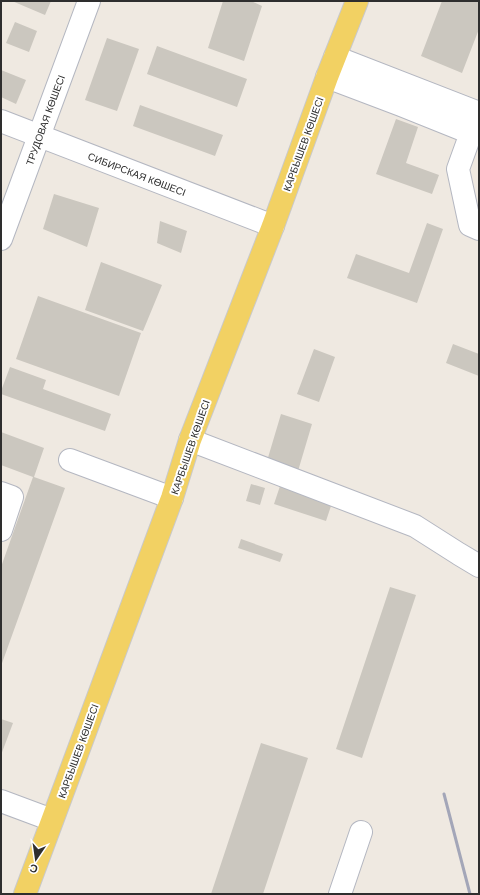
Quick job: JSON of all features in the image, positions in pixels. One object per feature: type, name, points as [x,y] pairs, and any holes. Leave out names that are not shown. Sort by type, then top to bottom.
[{"type":"main road","name":"КАРБЫШЕВ КӨШЕСІ","points":[[25,894],[172,498],[190,440],[273,226],[327,77],[357,1]]},
{"type":"street","name":"ТРУДОВАЯ КӨШЕСІ","points":[[1,239],[89,1]]},
{"type":"street","points":[[335,57],[479,112],[458,169],[470,225],[479,228]]},
{"type":"street","points":[[327,77],[471,133]]},
{"type":"street","name":"СИБИРСКАЯ КӨШЕСІ","points":[[1,121],[273,226]]},
{"type":"street","points":[[190,440],[415,526],[479,566]]},
{"type":"street","points":[[70,460],[172,498]]},
{"type":"street","points":[[1,493],[12,497],[1,530]]},
{"type":"street","points":[[1,801],[52,820]]},
{"type":"street","points":[[340,894],[361,832]]},
{"type":"building","points":[[12,1],[51,1],[45,15]]},
{"type":"building","points":[[223,1],[251,1],[262,6],[244,61],[208,48]]},
{"type":"building","points":[[442,1],[479,1],[479,29],[462,73],[421,56]]},
{"type":"building","points":[[15,22],[37,31],[29,52],[6,43]]},
{"type":"building","points":[[107,38],[139,49],[117,111],[85,100]]},
{"type":"building","points":[[157,46],[247,79],[237,107],[147,74]]},
{"type":"building","points":[[1,70],[26,80],[16,104],[1,97]]},
{"type":"building","points":[[140,105],[223,135],[215,156],[133,126]]},
{"type":"building","points":[[396,119],[418,127],[406,163],[439,175],[432,194],[376,174]]},
{"type":"building","points":[[54,194],[99,208],[87,247],[43,229]]},
{"type":"building","points":[[160,221],[187,231],[181,253],[157,243]]},
{"type":"building","points":[[427,223],[443,229],[417,303],[347,278],[356,254],[409,273]]},
{"type":"building","points":[[101,262],[162,285],[143,331],[85,310]]},
{"type":"building","points":[[38,296],[141,333],[119,396],[16,359]]},
{"type":"building","points":[[453,344],[479,354],[479,376],[446,363]]},
{"type":"building","points":[[314,349],[335,357],[319,402],[297,394]]},
{"type":"building","points":[[10,367],[46,380],[43,389],[111,414],[105,431],[1,394]]},
{"type":"building","points":[[281,414],[312,424],[298,471],[267,461]]},
{"type":"building","points":[[1,432],[44,448],[34,477],[65,488],[1,666],[1,567],[33,477],[1,465]]},
{"type":"building","points":[[251,484],[265,488],[260,505],[246,501]]},
{"type":"building","points":[[280,486],[332,503],[326,521],[274,504]]},
{"type":"building","points":[[241,539],[283,554],[280,562],[238,548]]},
{"type":"building","points":[[390,587],[416,595],[362,758],[336,749]]},
{"type":"building","points":[[1,719],[13,723],[1,755]]},
{"type":"building","points":[[261,743],[308,758],[263,894],[211,894]]},
{"type":"railway","points":[[444,794],[470,894]]}]
